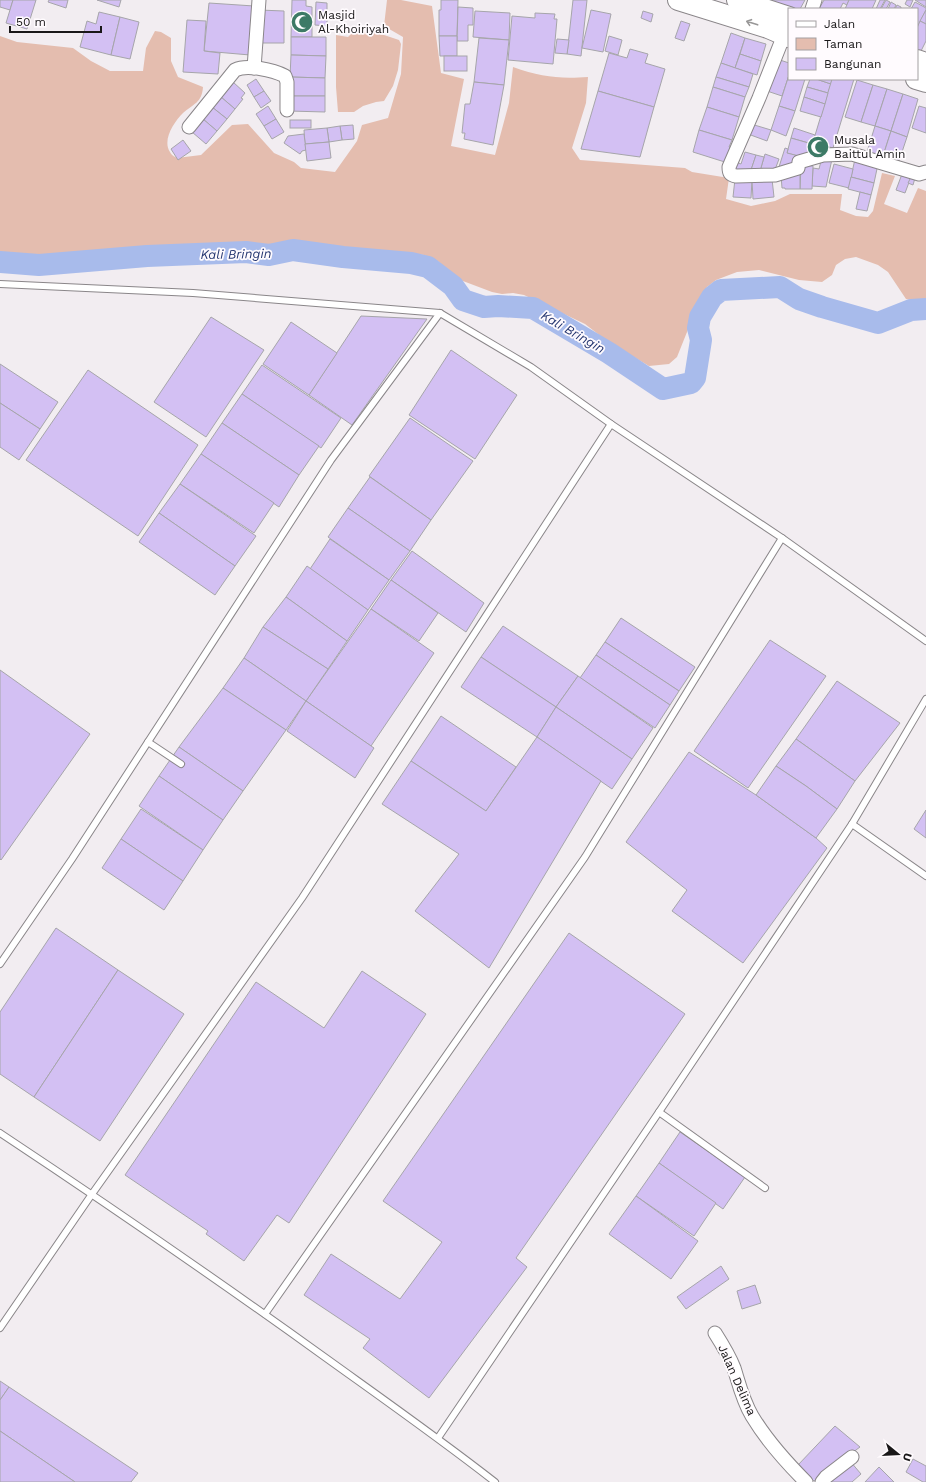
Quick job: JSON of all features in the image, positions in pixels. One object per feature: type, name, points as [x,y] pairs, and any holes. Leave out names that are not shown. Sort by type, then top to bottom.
[{"type":"main road","points":[[678,0],[768,28],[787,29]]},
{"type":"main road","points":[[737,0],[787,29]]},
{"type":"main road","points":[[921,64],[926,82]]},
{"type":"street","points":[[254,68],[259,0]]},
{"type":"street","points":[[787,29],[729,167],[729,172],[731,175],[775,176],[798,168],[799,162],[823,155],[852,154],[920,172]]},
{"type":"street","points":[[189,127],[235,70],[246,66],[279,73],[285,76],[287,82],[287,110]]},
{"type":"street","name":"Jalan Delima","points":[[715,1333],[725,1348],[752,1416],[780,1455],[806,1482]]},
{"type":"street","points":[[822,1482],[826,1477],[852,1457]]},
{"type":"lane","points":[[0,284],[193,293],[440,313],[531,367],[611,424],[782,538],[926,641]]},
{"type":"lane","points":[[0,964],[72,859],[331,460],[440,313]]},
{"type":"lane","points":[[0,1328],[92,1194],[302,898],[611,424]]},
{"type":"lane","points":[[265,1314],[585,857],[782,538]]},
{"type":"lane","points":[[438,1438],[852,824],[926,699]]},
{"type":"lane","points":[[148,742],[181,764]]},
{"type":"lane","points":[[852,824],[926,876]]},
{"type":"lane","points":[[659,1112],[765,1188]]},
{"type":"lane","points":[[0,1134],[92,1194],[265,1314],[438,1438],[495,1482]]},
{"type":"green space","points":[[387,0],[401,0],[432,6],[441,73],[464,79],[451,146],[495,155],[509,103],[513,67],[532,73],[550,76],[568,78],[588,77],[586,103],[572,148],[580,160],[685,168],[692,172],[729,178],[726,199],[751,206],[775,201],[790,194],[842,194],[840,210],[856,216],[868,217],[873,211],[882,173],[895,176],[884,204],[907,213],[918,188],[926,191],[926,299],[917,301],[906,299],[888,272],[878,265],[856,257],[845,259],[836,265],[832,275],[822,282],[799,280],[759,270],[737,272],[716,280],[707,287],[701,297],[677,357],[669,364],[649,366],[607,341],[585,324],[524,295],[492,292],[455,278],[439,262],[424,255],[396,252],[347,252],[283,245],[195,245],[142,252],[60,256],[0,253],[0,36],[17,42],[73,48],[91,61],[110,71],[143,71],[146,48],[155,31],[161,32],[171,38],[171,61],[178,77],[203,87],[199,100],[183,113],[170,131],[167,142],[172,155],[177,158],[201,155],[232,125],[248,124],[274,153],[294,162],[301,168],[335,172],[357,141],[362,125],[388,118],[401,74],[403,37],[384,26]]},
{"type":"green space","points":[[354,31],[375,32],[399,40],[401,44],[398,70],[393,86],[384,101],[363,106],[354,112],[338,112],[336,87],[336,35],[348,37]]},
{"type":"building","points":[[0,0],[13,0],[10,10],[0,7]]},
{"type":"building","points":[[13,0],[36,0],[27,29],[6,23]]},
{"type":"building","points":[[49,0],[68,0],[66,8],[48,2]]},
{"type":"building","points":[[97,0],[121,0],[119,7]]},
{"type":"building","name":"Masjid Al-Khoiriyah","points":[[292,0],[306,0],[306,6],[312,7],[312,37],[291,37]]},
{"type":"building","points":[[441,0],[458,0],[457,36],[439,36],[439,10],[441,10]]},
{"type":"building","points":[[573,0],[587,0],[581,56],[567,54]]},
{"type":"building","points":[[766,0],[805,0],[801,8],[788,9]]},
{"type":"building","points":[[824,0],[849,0],[847,5],[843,3],[840,8],[820,8]]},
{"type":"building","points":[[849,0],[876,0],[872,8],[845,8]]},
{"type":"building","points":[[880,0],[885,0],[881,8],[876,8]]},
{"type":"building","points":[[886,0],[890,2],[887,8],[882,8]]},
{"type":"building","points":[[907,0],[913,0],[910,7],[905,4]]},
{"type":"building","points":[[915,0],[926,0],[926,7]]},
{"type":"building","points":[[316,2],[327,3],[327,26],[315,25]]},
{"type":"building","points":[[891,2],[896,5],[894,8],[888,8]]},
{"type":"building","points":[[915,2],[926,8],[918,26],[918,8],[912,8]]},
{"type":"building","points":[[209,3],[254,6],[250,55],[204,51]]},
{"type":"building","points":[[897,5],[901,7],[901,8],[896,8]]},
{"type":"building","points":[[458,7],[473,8],[473,25],[468,25],[468,41],[457,41]]},
{"type":"building","points":[[259,10],[284,11],[284,43],[259,43]]},
{"type":"building","points":[[591,10],[611,14],[603,52],[582,48]]},
{"type":"building","points":[[926,10],[926,24],[920,21]]},
{"type":"building","points":[[475,11],[510,13],[509,40],[473,37]]},
{"type":"building","points":[[643,11],[653,14],[651,22],[641,18]]},
{"type":"building","points":[[99,12],[120,17],[111,55],[80,47],[87,21],[96,24]]},
{"type":"building","points":[[535,13],[555,14],[554,19],[557,19],[553,64],[508,60],[512,16],[535,18]]},
{"type":"building","points":[[120,17],[139,22],[130,59],[111,55]]},
{"type":"building","points":[[187,20],[206,21],[204,51],[220,53],[218,74],[183,72]]},
{"type":"building","points":[[681,21],[690,24],[684,41],[675,38]]},
{"type":"building","points":[[920,21],[926,24],[926,41],[919,55],[918,54],[918,26]]},
{"type":"building","points":[[731,33],[745,38],[735,68],[721,63]]},
{"type":"building","points":[[439,36],[457,36],[457,56],[440,56]]},
{"type":"building","points":[[609,36],[622,40],[618,55],[605,51]]},
{"type":"building","points":[[291,37],[326,37],[326,56],[291,55]]},
{"type":"building","points":[[479,38],[509,40],[504,85],[474,82]]},
{"type":"building","points":[[745,38],[766,44],[761,61],[740,54]]},
{"type":"building","points":[[557,39],[569,40],[567,54],[555,53]]},
{"type":"building","points":[[630,49],[648,54],[645,63],[665,69],[654,107],[598,91],[609,53],[627,58]]},
{"type":"building","points":[[740,54],[761,61],[757,75],[735,68]]},
{"type":"building","points":[[291,55],[326,56],[325,78],[290,77]]},
{"type":"building","points":[[444,56],[467,56],[467,71],[444,71]]},
{"type":"building","points":[[777,59],[788,63],[788,78],[782,96],[767,91]]},
{"type":"building","points":[[721,63],[753,74],[749,87],[716,77]]},
{"type":"building","points":[[290,77],[325,78],[325,96],[290,96]]},
{"type":"building","points":[[716,77],[749,87],[745,97],[713,87]]},
{"type":"building","points":[[788,78],[788,80],[805,80],[795,111],[779,106]]},
{"type":"building","points":[[256,79],[264,91],[254,97],[247,85]]},
{"type":"building","points":[[810,80],[819,80],[831,84],[828,93],[807,87]]},
{"type":"building","points":[[819,80],[832,80],[831,84]]},
{"type":"building","points":[[832,80],[854,80],[833,148],[813,142]]},
{"type":"building","points":[[857,80],[873,85],[861,122],[845,117]]},
{"type":"building","points":[[233,82],[245,93],[241,98],[243,99],[235,109],[221,97]]},
{"type":"building","points":[[474,82],[504,85],[493,145],[464,139],[465,133],[462,133],[465,104],[470,104]]},
{"type":"building","points":[[873,85],[887,89],[875,126],[861,122]]},
{"type":"building","points":[[713,87],[745,97],[739,117],[707,107]]},
{"type":"building","points":[[807,87],[828,93],[825,104],[804,97]]},
{"type":"building","points":[[887,89],[903,94],[891,131],[875,126]]},
{"type":"building","points":[[264,91],[271,101],[261,108],[254,97]]},
{"type":"building","points":[[598,91],[654,107],[640,157],[581,149]]},
{"type":"building","points":[[903,94],[918,99],[907,137],[891,131]]},
{"type":"building","points":[[290,96],[325,96],[325,112],[289,111]]},
{"type":"building","points":[[221,97],[235,109],[227,119],[212,107]]},
{"type":"building","points":[[804,97],[825,104],[821,117],[800,111]]},
{"type":"building","points":[[268,106],[276,119],[264,126],[256,114]]},
{"type":"building","points":[[779,106],[795,111],[786,136],[771,130]]},
{"type":"building","points":[[919,106],[926,108],[926,133],[912,128]]},
{"type":"building","points":[[212,107],[227,119],[217,131],[203,119]]},
{"type":"building","points":[[707,107],[739,117],[732,140],[699,130]]},
{"type":"building","points":[[203,119],[217,131],[206,144],[192,132]]},
{"type":"building","points":[[276,119],[284,132],[272,139],[264,126]]},
{"type":"building","points":[[290,120],[311,120],[311,128],[290,128]]},
{"type":"building","points":[[751,124],[771,130],[767,141],[748,134]]},
{"type":"building","points":[[353,125],[354,139],[342,140],[340,126]]},
{"type":"building","points":[[340,126],[342,140],[329,142],[327,128]]},
{"type":"building","points":[[875,126],[891,131],[883,156],[867,152]]},
{"type":"building","points":[[327,128],[329,142],[305,144],[304,130]]},
{"type":"building","points":[[794,128],[815,135],[812,144],[791,138]]},
{"type":"building","points":[[699,130],[732,140],[729,147],[733,149],[728,163],[693,152]]},
{"type":"building","points":[[891,131],[907,137],[899,161],[883,156]]},
{"type":"building","points":[[304,134],[306,150],[302,151],[300,154],[284,143],[288,136]]},
{"type":"building","points":[[791,138],[812,144],[808,159],[787,153]]},
{"type":"building","points":[[183,140],[191,151],[178,160],[171,149]]},
{"type":"building","points":[[329,142],[331,158],[307,161],[305,144]]},
{"type":"building","name":"Musala Baittul Amin","points":[[813,142],[824,145],[822,153],[811,149]]},
{"type":"building","points":[[785,148],[788,149],[787,153],[799,156],[796,166],[778,170]]},
{"type":"building","points":[[745,152],[756,155],[750,173],[734,170],[736,162],[741,164]]},
{"type":"building","points":[[765,154],[779,159],[773,175],[760,171]]},
{"type":"building","points":[[756,155],[764,157],[759,175],[750,173]]},
{"type":"building","points":[[822,157],[832,159],[826,187],[812,186],[813,168],[819,169]]},
{"type":"building","points":[[855,159],[878,164],[874,183],[851,177]]},
{"type":"building","points":[[834,164],[853,169],[849,188],[829,183]]},
{"type":"building","points":[[801,165],[813,166],[812,189],[800,189]]},
{"type":"building","points":[[800,173],[800,189],[782,188],[781,175]]},
{"type":"building","points":[[902,174],[911,177],[905,193],[896,190]]},
{"type":"building","points":[[851,177],[874,183],[871,195],[848,189]]},
{"type":"building","points":[[911,177],[915,178],[913,185],[908,183]]},
{"type":"building","points":[[735,179],[752,180],[751,198],[733,197]]},
{"type":"building","points":[[772,179],[774,197],[753,199],[752,180]]},
{"type":"building","points":[[860,192],[871,195],[867,211],[856,209]]},
{"type":"building","points":[[361,316],[427,319],[352,425],[309,395]]},
{"type":"building","points":[[211,317],[264,350],[206,437],[154,402]]},
{"type":"building","points":[[291,322],[337,353],[309,395],[263,364]]},
{"type":"building","points":[[451,350],[517,395],[475,459],[409,415]]},
{"type":"building","points":[[0,364],[58,402],[40,429],[0,403]]},
{"type":"building","points":[[262,365],[341,418],[321,448],[242,394]]},
{"type":"building","points":[[88,370],[198,445],[138,536],[26,460]]},
{"type":"building","points":[[242,394],[319,446],[299,475],[222,423]]},
{"type":"building","points":[[0,403],[40,429],[19,460],[0,447]]},
{"type":"building","points":[[410,418],[473,461],[431,520],[369,476]]},
{"type":"building","points":[[222,423],[299,475],[279,507],[201,454]]},
{"type":"building","points":[[201,454],[274,503],[254,533],[180,484]]},
{"type":"building","points":[[370,477],[431,520],[410,551],[348,508]]},
{"type":"building","points":[[180,484],[256,536],[235,566],[159,513]]},
{"type":"building","points":[[348,508],[410,551],[389,580],[328,537]]},
{"type":"building","points":[[159,513],[235,566],[215,595],[139,542]]},
{"type":"building","points":[[330,539],[389,580],[368,610],[310,569]]},
{"type":"building","points":[[412,551],[484,603],[466,632],[391,580]]},
{"type":"building","points":[[307,566],[368,610],[347,641],[286,597]]},
{"type":"building","points":[[391,580],[438,613],[419,641],[371,609]]},
{"type":"building","points":[[286,597],[347,641],[328,669],[263,627]]},
{"type":"building","points":[[371,609],[434,653],[371,746],[306,701]]},
{"type":"building","points":[[621,618],[695,667],[679,691],[605,642]]},
{"type":"building","points":[[503,626],[578,676],[556,707],[481,657]]},
{"type":"building","points":[[263,627],[328,669],[306,701],[244,658]]},
{"type":"building","points":[[770,640],[826,676],[748,788],[694,751]]},
{"type":"building","points":[[605,642],[679,691],[670,705],[596,655]]},
{"type":"building","points":[[596,655],[670,705],[655,728],[580,678]]},
{"type":"building","points":[[481,657],[556,707],[537,737],[461,687]]},
{"type":"building","points":[[244,658],[306,701],[286,730],[223,688]]},
{"type":"building","points":[[0,670],[90,734],[1,860],[0,859]]},
{"type":"building","points":[[578,676],[653,728],[632,759],[556,707]]},
{"type":"building","points":[[837,681],[900,723],[855,781],[796,739]]},
{"type":"building","points":[[223,688],[286,730],[243,791],[179,747]]},
{"type":"building","points":[[306,701],[374,748],[355,778],[287,731]]},
{"type":"building","points":[[556,707],[632,759],[612,789],[537,737]]},
{"type":"building","points":[[441,716],[516,767],[486,811],[411,761]]},
{"type":"building","points":[[537,737],[601,781],[489,968],[415,911],[459,854],[382,804],[411,761],[486,811]]},
{"type":"building","points":[[796,739],[855,781],[837,809],[776,766]]},
{"type":"building","points":[[179,747],[243,791],[223,820],[159,776]]},
{"type":"building","points":[[689,752],[756,795],[816,838],[827,848],[743,963],[672,911],[687,890],[626,842]]},
{"type":"building","points":[[776,766],[837,809],[816,838],[756,795]]},
{"type":"building","points":[[159,776],[223,820],[203,850],[139,806]]},
{"type":"building","points":[[141,809],[203,850],[183,881],[121,839]]},
{"type":"building","points":[[926,810],[926,838],[914,829]]},
{"type":"building","points":[[121,839],[183,881],[164,910],[102,868]]},
{"type":"building","points":[[56,928],[118,970],[34,1097],[0,1074],[0,1012]]},
{"type":"building","points":[[569,933],[685,1014],[516,1258],[527,1267],[429,1398],[363,1348],[370,1339],[304,1295],[331,1254],[400,1299],[442,1242],[383,1201]]},
{"type":"building","points":[[118,970],[184,1014],[100,1141],[34,1097]]},
{"type":"building","points":[[362,971],[426,1014],[289,1223],[277,1215],[244,1261],[206,1234],[208,1231],[125,1175],[256,982],[324,1028]]},
{"type":"building","points":[[680,1132],[745,1177],[723,1209],[659,1163]]},
{"type":"building","points":[[659,1163],[716,1203],[694,1236],[636,1196]]},
{"type":"building","points":[[636,1196],[698,1241],[671,1279],[609,1234]]},
{"type":"building","points":[[721,1266],[729,1279],[686,1309],[677,1297]]},
{"type":"building","points":[[755,1285],[761,1303],[742,1309],[737,1291]]},
{"type":"building","points":[[0,1381],[9,1387],[0,1400]]},
{"type":"building","points":[[9,1387],[138,1473],[131,1482],[75,1482],[0,1431],[0,1400]]},
{"type":"building","points":[[835,1426],[860,1447],[814,1481],[798,1465]]},
{"type":"building","points":[[0,1431],[75,1482],[0,1482]]},
{"type":"building","points":[[913,1459],[926,1466],[926,1482],[923,1482],[906,1472]]},
{"type":"building","points":[[850,1461],[861,1474],[852,1482],[825,1482]]},
{"type":"building","points":[[879,1467],[894,1482],[865,1482]]},
{"type":"waterway","name":"Kali Bringin","points":[[0,262],[39,265],[147,256],[246,252],[269,255],[293,250],[343,257],[411,263],[428,267],[453,286],[463,300],[484,307],[498,306],[533,308],[609,353],[663,389],[691,383],[695,378],[701,340],[698,328],[700,317],[712,297],[721,290],[780,287],[799,299],[878,323],[911,310],[926,309]]},
{"type":"place","name":"Masjid Al-Khoiriyah","points":[[302,22]]},
{"type":"place","name":"Musala Baittul Amin","points":[[818,147]]}]
